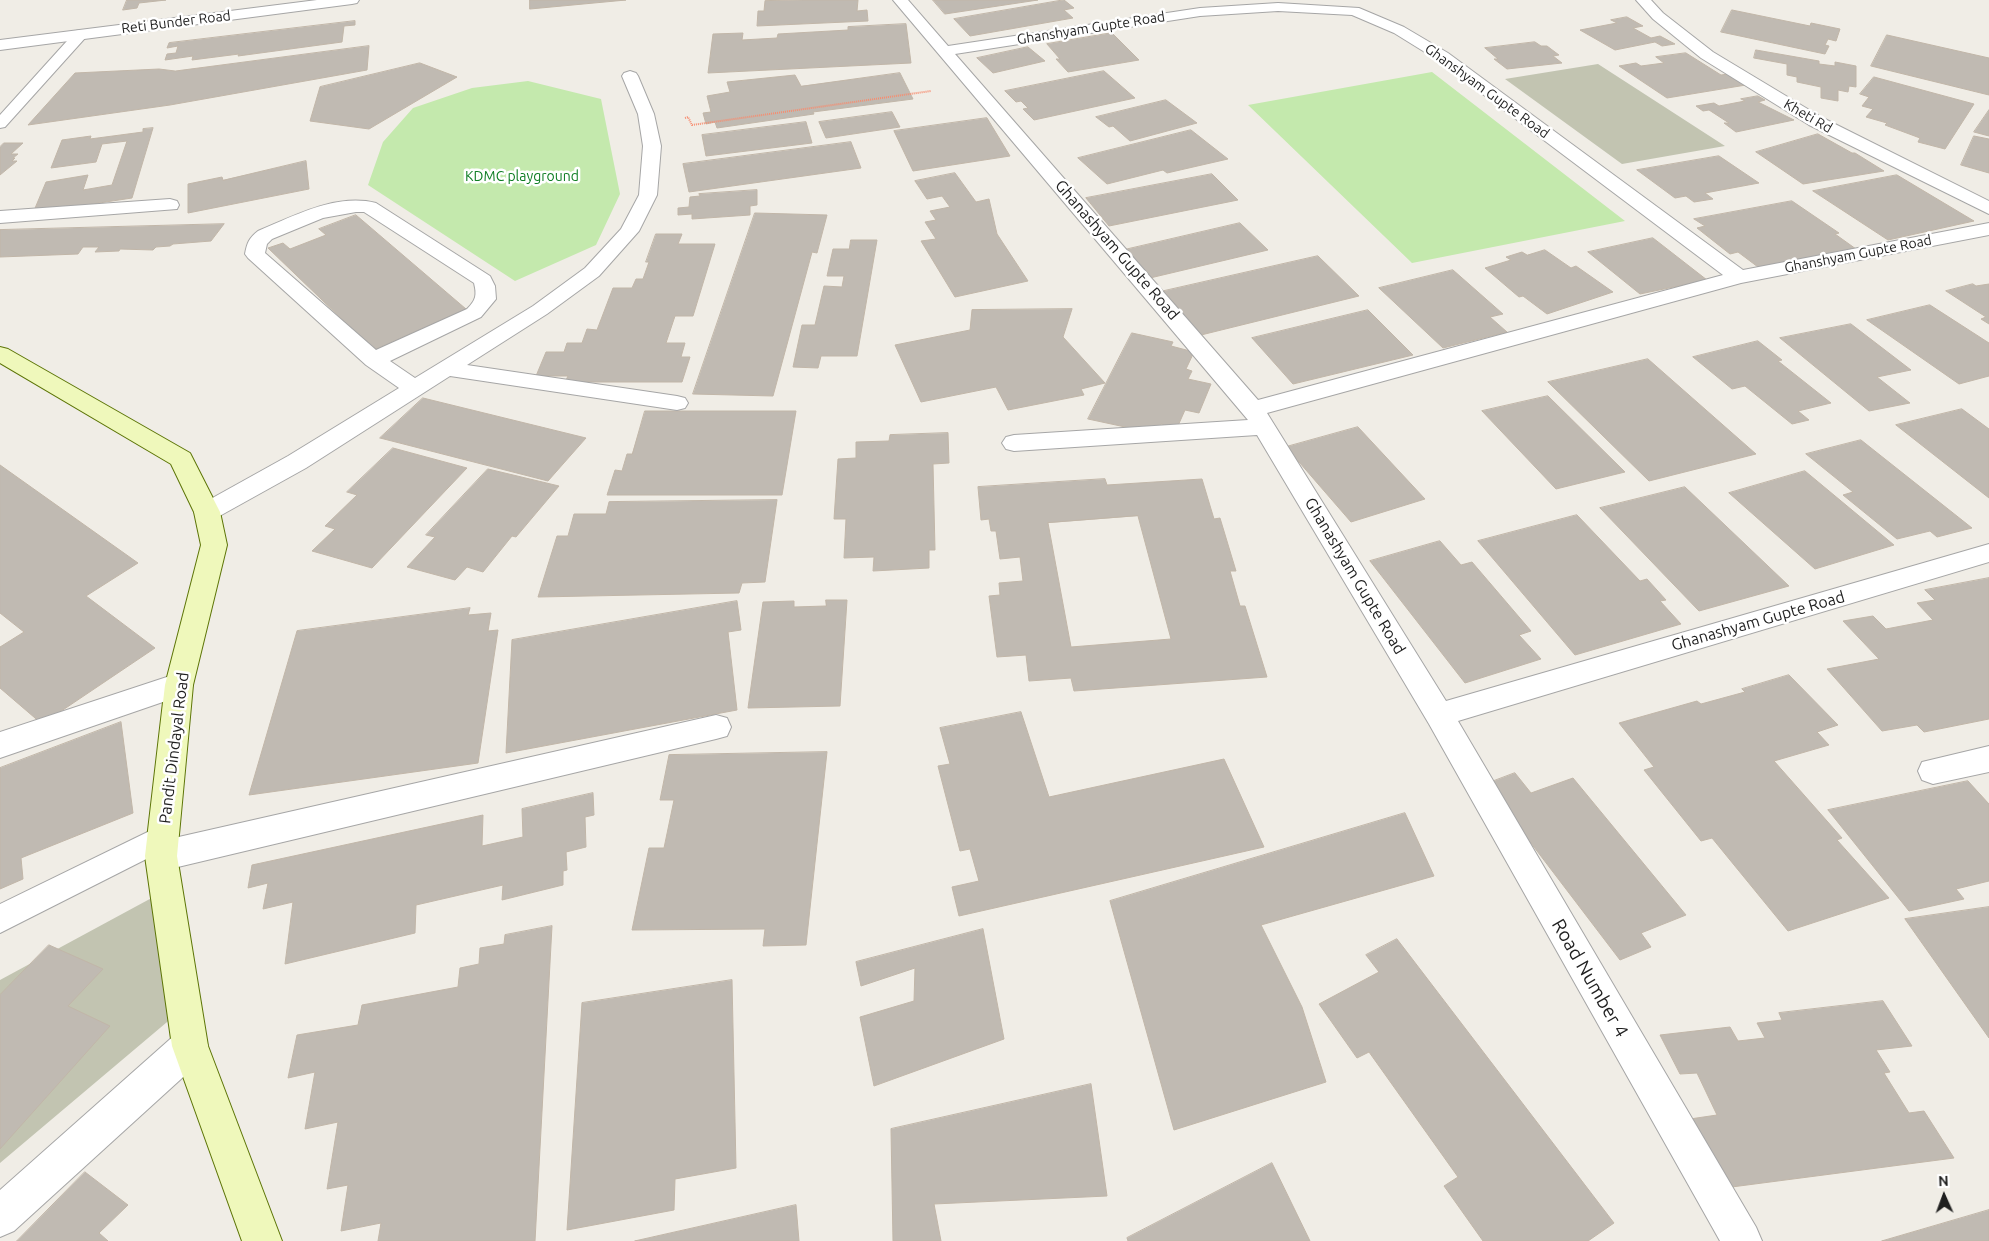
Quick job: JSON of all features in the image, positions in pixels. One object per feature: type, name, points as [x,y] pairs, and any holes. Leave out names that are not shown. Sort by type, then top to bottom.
[{"type":"main road","name":"Pandit Dindayal Road","points":[[0,354],[181,459],[207,512],[214,545],[179,685],[162,846],[190,1046],[262,1241]]},
{"type":"street","name":"Reti Bunder Road","points":[[0,45],[352,0]]},
{"type":"street","name":"Ghanashyam Gupte Road","points":[[900,0],[1259,418],[1438,715],[1989,553]]},
{"type":"street","name":"Kheti Rd","points":[[1643,0],[1658,16],[1707,55],[1815,121],[1989,208]]},
{"type":"street","name":"Ghanshyam Gupte Road","points":[[944,51],[1200,12],[1278,7],[1354,11],[1399,30],[1442,56],[1739,277],[1989,229]]},
{"type":"street","points":[[207,512],[297,462],[416,388],[540,310],[592,272],[629,231],[648,195],[652,146],[646,114],[630,76]]},
{"type":"street","points":[[0,217],[170,205]]},
{"type":"street","points":[[374,360],[474,313],[485,303],[487,292],[483,280],[369,207],[355,205],[336,207],[266,235],[257,242],[255,254],[374,360],[416,388]]},
{"type":"street","points":[[1014,443],[1259,418],[1739,277]]},
{"type":"street","points":[[446,368],[677,403]]},
{"type":"street","points":[[0,745],[179,685]]},
{"type":"street","name":"Road Number 4","points":[[1438,715],[1742,1241]]},
{"type":"street","points":[[162,846],[716,727]]},
{"type":"street","points":[[1933,771],[1989,758]]},
{"type":"street","points":[[0,1217],[190,1046]]},
{"type":"lane","points":[[0,124],[81,34]]},
{"type":"lane","points":[[0,919],[162,846]]},
{"type":"path","points":[[680,119],[688,118],[692,126],[974,85]]},
{"type":"shaded area","points":[[1598,64],[1725,146],[1622,164],[1505,79]]},
{"type":"shaded area","points":[[159,894],[173,1017],[0,1163],[0,980]]},
{"type":"green space","points":[[1432,72],[1625,221],[1412,263],[1248,105]]},
{"type":"green space","name":"KDMC playground","points":[[528,81],[601,99],[620,194],[596,245],[515,281],[368,185],[383,142],[413,108],[472,88]]},
{"type":"building","points":[[127,0],[166,0],[139,3],[137,8],[123,10]]},
{"type":"building","points":[[530,0],[626,0],[530,9]]},
{"type":"building","points":[[858,0],[857,11],[867,10],[868,21],[757,26],[758,11],[764,11],[765,1]]},
{"type":"building","points":[[933,0],[1038,0],[945,14]]},
{"type":"building","points":[[1064,0],[1074,8],[1064,10],[1073,18],[970,36],[954,19]]},
{"type":"building","points":[[1732,10],[1810,26],[1811,23],[1840,29],[1836,41],[1828,39],[1825,45],[1829,46],[1825,54],[1721,32]]},
{"type":"building","points":[[1627,17],[1643,26],[1633,28],[1651,38],[1660,36],[1675,44],[1662,46],[1655,42],[1615,50],[1580,30],[1617,23],[1611,20]]},
{"type":"building","points":[[355,21],[355,25],[344,26],[342,42],[238,56],[239,54],[192,60],[193,56],[165,60],[167,54],[176,53],[178,46],[167,48],[169,43]]},
{"type":"building","points":[[906,24],[911,63],[708,73],[713,34],[743,33],[742,40],[777,38],[778,34],[848,30],[848,27]]},
{"type":"building","points":[[1112,33],[1139,60],[1068,72],[1056,59],[1060,59],[1047,44]]},
{"type":"building","points":[[1887,35],[1989,58],[1989,95],[1871,66]]},
{"type":"building","points":[[1535,42],[1541,46],[1547,46],[1559,55],[1553,56],[1562,63],[1507,69],[1494,59],[1498,59],[1485,48]]},
{"type":"building","points":[[369,46],[367,70],[170,105],[28,125],[75,73],[159,69],[175,71]]},
{"type":"building","points":[[1028,47],[1045,61],[993,73],[977,58]]},
{"type":"building","points":[[1756,50],[1819,61],[1819,64],[1835,66],[1835,62],[1856,66],[1856,87],[1849,86],[1848,92],[1838,90],[1838,101],[1821,98],[1821,87],[1797,82],[1797,77],[1787,75],[1787,64],[1754,58]]},
{"type":"building","points":[[1686,53],[1721,75],[1728,74],[1746,85],[1667,98],[1619,66],[1636,63],[1641,66],[1664,63],[1656,57]]},
{"type":"building","points":[[420,63],[457,77],[369,129],[310,121],[320,87]]},
{"type":"building","points":[[1104,71],[1135,98],[1034,120],[1023,109],[1028,108],[1021,101],[1016,102],[1005,91]]},
{"type":"building","points":[[900,73],[913,99],[813,112],[814,114],[717,128],[715,122],[706,124],[703,113],[711,112],[707,96],[730,92],[727,82],[795,75],[801,86]]},
{"type":"building","points":[[1874,77],[1974,104],[1945,149],[1918,142],[1920,138],[1885,125],[1887,123],[1866,117],[1873,109],[1862,106],[1869,97],[1860,94]]},
{"type":"building","points":[[1758,96],[1765,100],[1758,102],[1794,120],[1736,132],[1724,123],[1729,123],[1709,110],[1703,111],[1696,106],[1714,103],[1719,106],[1745,101],[1741,99]]},
{"type":"building","points":[[1166,100],[1197,123],[1130,141],[1113,126],[1109,127],[1096,117]]},
{"type":"building","points":[[1989,110],[1989,136],[1974,132]]},
{"type":"building","points":[[892,112],[900,127],[826,138],[819,122]]},
{"type":"building","points":[[987,118],[1010,156],[913,171],[894,131]]},
{"type":"building","points":[[806,122],[812,143],[706,156],[702,135]]},
{"type":"building","points":[[153,128],[132,198],[33,213],[46,182],[88,175],[83,190],[112,185],[127,141],[102,144],[96,162],[51,168],[62,140],[91,136],[90,139],[143,132],[143,129]]},
{"type":"building","points":[[1191,130],[1228,159],[1167,173],[1163,170],[1107,184],[1078,158]]},
{"type":"building","points":[[1818,134],[1855,153],[1884,171],[1803,184],[1756,152]]},
{"type":"building","points":[[1974,136],[1989,139],[1989,173],[1961,165]]},
{"type":"building","points":[[851,142],[861,168],[689,192],[683,164]]},
{"type":"building","points":[[4,143],[23,143],[11,154],[18,154],[12,161],[17,161],[0,175],[0,147]]},
{"type":"building","points":[[1719,156],[1759,183],[1705,193],[1713,199],[1694,202],[1686,196],[1675,198],[1637,170]]},
{"type":"building","points":[[306,161],[309,189],[188,213],[188,184],[222,177],[223,180]]},
{"type":"building","points":[[955,173],[976,202],[989,199],[997,234],[1028,281],[955,297],[921,241],[936,239],[925,222],[936,220],[930,211],[950,207],[942,196],[927,199],[915,181]]},
{"type":"building","points":[[1212,174],[1238,200],[1109,226],[1086,198]]},
{"type":"building","points":[[1897,175],[1974,221],[1888,240],[1813,191]]},
{"type":"building","points":[[757,190],[757,205],[750,206],[750,215],[692,219],[692,214],[678,215],[678,208],[689,207],[690,197],[700,196],[699,194]]},
{"type":"building","points":[[1792,201],[1839,233],[1835,234],[1856,249],[1758,267],[1738,252],[1730,254],[1697,228],[1705,226],[1694,219]]},
{"type":"building","points":[[755,213],[827,215],[817,253],[812,252],[773,396],[693,394]]},
{"type":"building","points":[[356,215],[466,309],[374,350],[268,248],[283,243],[290,249],[326,235],[319,229]]},
{"type":"building","points":[[1240,223],[1268,250],[1150,278],[1124,250]]},
{"type":"building","points":[[224,224],[211,241],[173,244],[156,247],[153,250],[120,249],[119,251],[95,252],[99,247],[83,247],[78,254],[0,257],[0,230]]},
{"type":"building","points":[[656,234],[682,234],[678,244],[715,244],[693,316],[675,316],[666,343],[685,343],[681,357],[690,357],[682,382],[565,382],[568,376],[536,376],[546,352],[564,352],[567,343],[582,343],[587,329],[597,330],[613,288],[632,288],[636,279],[643,279],[649,262],[646,262]]},
{"type":"building","points":[[1653,238],[1707,280],[1640,294],[1588,252]]},
{"type":"building","points":[[851,240],[877,240],[857,356],[821,356],[818,368],[793,367],[802,325],[815,325],[824,286],[842,287],[844,276],[827,276],[833,249],[849,249]]},
{"type":"building","points":[[1545,250],[1571,268],[1576,266],[1613,292],[1547,314],[1523,296],[1519,297],[1485,268],[1511,260],[1506,257],[1522,252],[1527,255]]},
{"type":"building","points":[[1318,256],[1359,296],[1201,335],[1164,291]]},
{"type":"building","points":[[1453,270],[1503,314],[1490,317],[1507,332],[1443,348],[1379,288]]},
{"type":"building","points":[[1973,284],[1976,286],[1989,284],[1989,324],[1981,319],[1986,317],[1946,291]]},
{"type":"building","points":[[1930,305],[1989,343],[1989,376],[1959,384],[1867,320]]},
{"type":"building","points":[[1072,309],[1063,337],[1105,383],[1081,389],[1084,395],[1008,410],[996,387],[921,402],[895,345],[970,330],[972,310]]},
{"type":"building","points":[[1368,310],[1413,355],[1293,384],[1252,338]]},
{"type":"building","points":[[1851,324],[1911,370],[1877,377],[1910,403],[1869,411],[1780,338]]},
{"type":"building","points":[[1132,333],[1173,342],[1171,346],[1194,352],[1186,369],[1192,371],[1188,379],[1211,384],[1199,413],[1185,410],[1177,428],[1161,424],[1158,431],[1139,430],[1088,419]]},
{"type":"building","points":[[1758,341],[1782,360],[1778,361],[1831,403],[1798,411],[1809,420],[1792,424],[1745,386],[1732,389],[1693,357]]},
{"type":"building","points":[[1648,359],[1756,454],[1649,481],[1548,382]]},
{"type":"building","points":[[1548,396],[1625,472],[1556,489],[1482,411]]},
{"type":"building","points":[[423,398],[586,438],[548,481],[380,438]]},
{"type":"building","points":[[1962,409],[1989,429],[1989,498],[1896,425]]},
{"type":"building","points":[[645,411],[796,411],[782,495],[607,495],[615,470],[622,471],[627,454],[632,454]]},
{"type":"building","points":[[1358,427],[1425,499],[1351,522],[1286,447]]},
{"type":"building","points":[[948,433],[949,463],[933,464],[935,550],[929,550],[929,568],[873,571],[874,557],[844,558],[846,519],[834,519],[838,459],[856,458],[856,442],[889,441],[890,435]]},
{"type":"building","points":[[1861,440],[1972,528],[1937,537],[1930,531],[1897,539],[1843,495],[1853,492],[1806,454]]},
{"type":"building","points":[[393,448],[467,468],[372,568],[312,551],[335,529],[325,526],[357,495],[347,492]]},
{"type":"building","points":[[0,465],[138,563],[86,596],[155,648],[42,724],[0,688],[0,647],[24,632],[0,613]]},
{"type":"building","points":[[488,469],[559,486],[516,537],[512,536],[483,572],[467,567],[455,580],[407,567],[435,537],[426,535]]},
{"type":"building","points":[[1805,471],[1894,545],[1815,569],[1729,493]]},
{"type":"building","points":[[1105,479],[1107,485],[1202,479],[1214,519],[1220,518],[1236,571],[1230,571],[1240,606],[1245,606],[1267,677],[1074,691],[1071,678],[1029,681],[1026,655],[997,657],[989,596],[1000,595],[999,583],[1023,581],[1020,557],[1000,559],[996,531],[991,531],[989,519],[981,520],[978,487]],"holes":[[[1138,516],[1171,639],[1071,647],[1048,523]]]},
{"type":"building","points":[[1685,487],[1789,586],[1699,611],[1600,508]]},
{"type":"building","points":[[777,500],[765,582],[742,583],[739,593],[538,597],[557,536],[568,536],[574,514],[606,514],[609,502]]},
{"type":"building","points":[[1577,515],[1640,581],[1647,579],[1666,600],[1660,601],[1681,624],[1575,655],[1478,541]]},
{"type":"building","points":[[1440,541],[1461,565],[1472,562],[1531,631],[1519,635],[1541,659],[1465,683],[1370,561]]},
{"type":"building","points":[[1989,578],[1989,719],[1924,732],[1917,725],[1882,731],[1827,669],[1879,659],[1843,621],[1873,616],[1886,629],[1933,620],[1917,603],[1935,600],[1925,590]]},
{"type":"building","points":[[826,600],[847,600],[840,706],[748,708],[763,602],[794,601],[794,607],[826,606]]},
{"type":"building","points":[[737,601],[741,630],[728,632],[737,710],[506,753],[512,640]]},
{"type":"building","points":[[470,608],[468,615],[491,613],[488,631],[498,630],[478,763],[249,795],[297,631]]},
{"type":"building","points":[[1789,675],[1838,725],[1817,732],[1829,745],[1774,761],[1842,838],[1837,840],[1889,898],[1788,931],[1712,838],[1701,841],[1644,770],[1654,767],[1619,723],[1697,701],[1701,704],[1745,692],[1742,689]]},
{"type":"building","points":[[1021,712],[1049,797],[1224,759],[1264,847],[959,916],[952,887],[979,881],[970,849],[960,851],[938,766],[950,764],[940,728]]},
{"type":"building","points":[[121,722],[133,813],[21,858],[23,879],[0,889],[0,768]]},
{"type":"building","points":[[827,752],[806,945],[763,946],[765,929],[632,930],[649,848],[664,848],[674,800],[660,800],[669,755]]},
{"type":"building","points":[[1515,773],[1531,793],[1573,778],[1686,915],[1641,933],[1651,947],[1620,960],[1486,784]]},
{"type":"building","points":[[1968,781],[1989,804],[1989,881],[1956,889],[1964,899],[1909,911],[1828,810]]},
{"type":"building","points":[[593,793],[594,815],[585,817],[586,847],[566,852],[567,870],[563,871],[563,885],[502,900],[503,885],[416,905],[415,933],[285,964],[293,902],[263,909],[268,883],[248,888],[252,865],[483,815],[482,846],[523,837],[522,809]]},
{"type":"building","points":[[1405,813],[1434,876],[1261,925],[1302,1007],[1326,1082],[1174,1130],[1110,901]]},
{"type":"building","points":[[1989,907],[1989,1038],[1905,919]]},
{"type":"building","points":[[552,926],[535,1241],[378,1241],[381,1223],[341,1231],[348,1185],[327,1189],[338,1122],[305,1129],[315,1072],[288,1078],[297,1035],[358,1025],[362,1005],[458,987],[460,968],[479,964],[480,948],[504,944],[505,935]]},
{"type":"building","points":[[983,929],[1004,1039],[874,1086],[860,1017],[914,1001],[915,968],[861,986],[856,962]]},
{"type":"building","points":[[1397,939],[1614,1223],[1588,1241],[1483,1241],[1444,1186],[1458,1177],[1369,1052],[1357,1058],[1319,1004],[1379,972],[1366,955]]},
{"type":"building","points":[[49,945],[103,969],[68,1006],[110,1026],[0,1149],[0,995]]},
{"type":"building","points":[[732,980],[736,1168],[675,1179],[674,1210],[567,1230],[582,1003]]},
{"type":"building","points":[[1883,1001],[1912,1046],[1876,1050],[1890,1072],[1884,1073],[1909,1113],[1924,1111],[1954,1158],[1724,1188],[1690,1119],[1717,1115],[1697,1073],[1680,1074],[1660,1035],[1730,1027],[1738,1041],[1765,1038],[1757,1023],[1782,1020],[1779,1013]]},
{"type":"building","points":[[1091,1084],[1107,1196],[934,1204],[941,1241],[893,1241],[891,1129]]},
{"type":"building","points":[[1272,1163],[1310,1241],[1128,1241],[1127,1238]]},
{"type":"building","points":[[85,1172],[128,1205],[99,1233],[108,1241],[17,1241]]},
{"type":"building","points":[[796,1205],[799,1241],[635,1241]]},
{"type":"building","points":[[1989,1210],[1989,1241],[1882,1241]]}]
